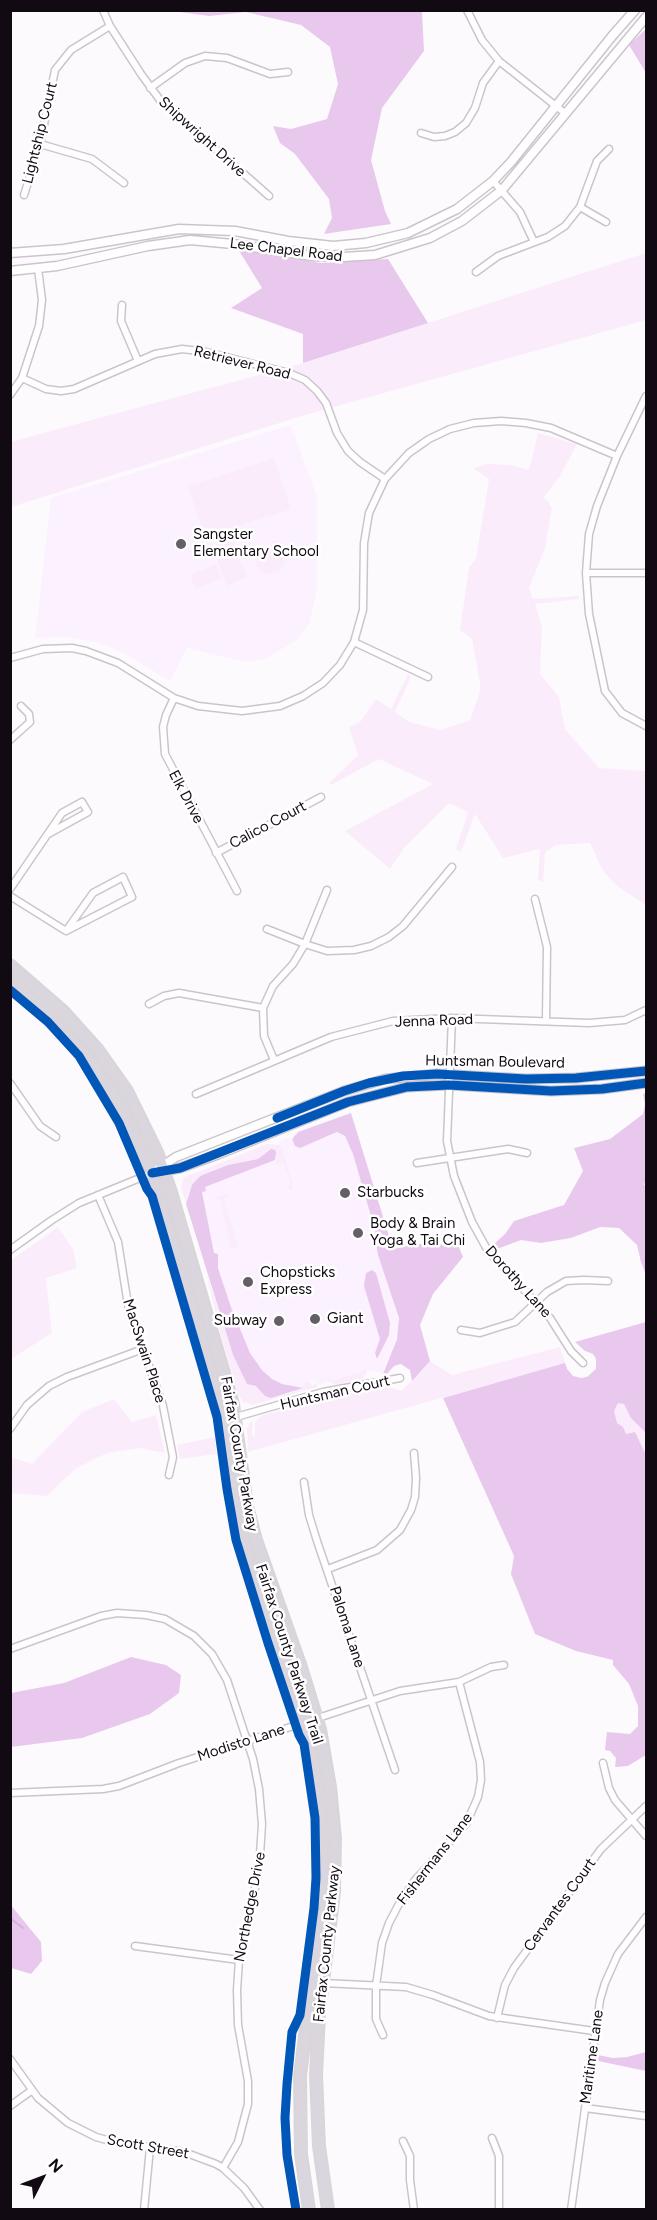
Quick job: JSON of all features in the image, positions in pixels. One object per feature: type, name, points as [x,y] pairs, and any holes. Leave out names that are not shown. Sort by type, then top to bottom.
[{"type":"highway","name":"Fairfax County Parkway","points":[[10,965],[63,1011],[105,1059],[133,1103],[163,1168],[229,1386],[236,1417],[251,1524],[316,1718],[330,1787],[335,1838],[334,1892],[318,2037],[316,2095],[319,2146],[328,2210]]},
{"type":"highway","name":"Fairfax County Parkway","points":[[10,981],[63,1028],[99,1072],[128,1118],[152,1173],[221,1405],[243,1540],[305,1722],[319,1792],[323,1862],[320,1913],[300,2076],[300,2145],[309,2210]]},
{"type":"main road","name":"Lee Chapel Road","points":[[10,253],[64,249],[179,229],[235,231],[288,241],[333,246],[379,241],[408,233],[447,215],[493,181],[635,10]]},
{"type":"main road","name":"Lee Chapel Road","points":[[10,271],[38,269],[190,240],[232,243],[312,256],[342,257],[375,255],[411,245],[449,228],[479,209],[502,190],[517,175],[646,17]]},
{"type":"main road","points":[[232,243],[235,231]]},
{"type":"main road","name":"Huntsman Boulevard","points":[[152,1173],[163,1168],[176,1157],[361,1086],[403,1076],[450,1074],[551,1079],[601,1077],[646,1071]]},
{"type":"main road","name":"Huntsman Boulevard","points":[[163,1168],[180,1168],[372,1094],[407,1087],[449,1085],[551,1091],[602,1089],[646,1083]]},
{"type":"street","name":"Shipwright Drive","points":[[103,10],[150,88],[174,114],[269,196]]},
{"type":"street","points":[[467,10],[482,40],[499,61],[566,114]]},
{"type":"street","name":"Lightship Court","points":[[24,195],[40,144],[53,77],[58,64],[71,50],[111,26]]},
{"type":"street","points":[[150,88],[185,63],[205,56],[227,58],[270,74],[288,72]]},
{"type":"street","points":[[421,133],[434,137],[445,136],[455,132],[466,123],[473,114],[483,83],[499,61]]},
{"type":"street","points":[[40,144],[92,159],[124,183]]},
{"type":"street","points":[[476,272],[498,256],[560,230],[569,222],[580,207],[597,160],[609,148]]},
{"type":"street","points":[[493,181],[520,212],[534,242]]},
{"type":"street","points":[[580,207],[606,222]]},
{"type":"street","points":[[10,395],[22,378],[41,315],[42,300],[38,269]]},
{"type":"street","points":[[122,305],[120,314],[122,324],[138,361]]},
{"type":"street","name":"Retriever Road","points":[[22,378],[46,389],[67,390],[84,386],[138,361],[168,351],[196,350],[298,376],[312,385],[323,398],[337,433],[348,451],[360,462],[385,478]]},
{"type":"street","points":[[646,396],[617,456],[593,517],[587,550],[586,573],[589,614],[604,691],[621,713],[646,726]]},
{"type":"street","points":[[10,658],[42,649],[72,648],[118,663],[174,698],[198,706],[226,711],[254,711],[280,706],[303,696],[323,682],[340,664],[354,642],[363,603],[367,524],[385,478],[402,458],[429,439],[462,426],[488,422],[515,422],[551,428],[617,456]]},
{"type":"street","points":[[586,573],[646,573]]},
{"type":"street","points":[[354,642],[428,677]]},
{"type":"street","name":"Elk Drive","points":[[174,698],[163,727],[165,754],[237,891]]},
{"type":"street","points":[[10,740],[30,722],[29,714],[21,706]]},
{"type":"street","name":"Calico Court","points":[[216,853],[321,797]]},
{"type":"street","points":[[10,889],[62,813],[82,802],[88,812],[48,834]]},
{"type":"street","points":[[267,929],[327,951],[363,948],[381,942],[408,921],[452,867]]},
{"type":"street","points":[[123,877],[132,897],[66,932],[93,893],[123,877]]},
{"type":"street","points":[[274,1060],[264,1036],[263,1008],[273,986],[293,964],[305,944],[327,890]]},
{"type":"street","points":[[10,896],[66,932]]},
{"type":"street","points":[[535,899],[547,947],[546,1022]]},
{"type":"street","points":[[149,1004],[164,996],[179,993],[263,1008]]},
{"type":"street","name":"Jenna Road","points":[[196,1094],[332,1037],[372,1025],[417,1019],[452,1018],[601,1023],[625,1020],[646,1010]]},
{"type":"street","name":"Dorothy Lane","points":[[452,1018],[447,1141],[454,1176],[482,1242],[494,1259],[558,1328],[571,1351],[583,1363]]},
{"type":"street","points":[[10,1083],[40,1126],[56,1137]]},
{"type":"street","points":[[417,1163],[508,1149],[527,1154]]},
{"type":"street","name":"Huntsman Boulevard","points":[[10,1250],[52,1220],[98,1195],[152,1173]]},
{"type":"street","name":"MacSwain Place","points":[[98,1195],[118,1242],[126,1298],[163,1406],[173,1462],[169,1475]]},
{"type":"street","points":[[461,1330],[480,1332],[509,1324],[519,1319],[552,1288],[566,1281],[608,1281]]},
{"type":"street","points":[[10,1429],[27,1405],[49,1386],[143,1349]]},
{"type":"street","name":"Huntsman Court","points":[[236,1417],[323,1392],[400,1378]]},
{"type":"street","points":[[328,1569],[377,1550],[400,1530],[415,1497],[414,1453]]},
{"type":"street","name":"Paloma Lane","points":[[304,1482],[309,1515],[395,1770]]},
{"type":"street","name":"Northedge Drive","points":[[10,1649],[110,1614],[132,1613],[165,1619],[194,1636],[217,1660],[227,1680],[248,1742],[260,1789],[262,1843],[260,1870],[239,1960],[238,2014],[248,2081],[248,2104],[240,2135],[223,2168]]},
{"type":"street","name":"Modisto Lane","points":[[10,1793],[110,1788],[371,1700],[410,1688],[459,1682],[491,1667],[504,1665]]},
{"type":"street","name":"Fishermans Lane","points":[[382,2035],[376,2019],[376,1986],[382,1943],[399,1904],[415,1880],[466,1824],[478,1797],[481,1780],[480,1762],[459,1682]]},
{"type":"street","points":[[603,1763],[612,1795],[646,1836]]},
{"type":"street","name":"Cervantes Court","points":[[497,2018],[505,1986],[514,1968],[601,1849],[646,1806]]},
{"type":"street","name":"Maritime Lane","points":[[571,2210],[600,2000],[611,1968],[627,1940],[646,1917]]},
{"type":"street","points":[[135,1946],[239,1960]]},
{"type":"street","points":[[323,1983],[415,1989],[480,2014],[497,2018],[594,2031]]},
{"type":"street","name":"Scott Street","points":[[10,2059],[32,2091],[54,2114],[84,2132],[110,2141],[184,2152],[223,2168],[244,2188],[260,2210]]},
{"type":"street","points":[[10,2106],[32,2091]]},
{"type":"street","points":[[585,2108],[646,2116]]},
{"type":"street","points":[[492,2138],[499,2156],[499,2210]]},
{"type":"street","points":[[404,2142],[410,2156],[414,2210]]},
{"type":"street","points":[[144,2210],[150,2148]]},
{"type":"shaded area","points":[[172,11],[422,11],[424,51],[382,108],[371,160],[385,211],[391,224],[324,234],[332,218],[329,199],[295,154],[280,143],[273,126],[291,129],[327,119],[338,84],[330,47],[301,25],[246,12],[209,16]]},
{"type":"shaded area","points":[[646,29],[646,73],[629,45]]},
{"type":"shaded area","points":[[238,249],[320,263],[388,259],[428,323],[303,363],[303,334],[231,308],[262,288]]},
{"type":"shaded area","points":[[646,253],[646,320],[305,415],[11,507],[10,442],[303,363]]},
{"type":"shaded area","name":"Sangster Elementary School","points":[[291,425],[317,497],[317,590],[309,624],[297,640],[265,659],[246,662],[187,648],[170,681],[120,651],[99,643],[67,637],[35,638],[51,498]]},
{"type":"shaded area","points":[[538,433],[577,444],[560,476],[543,498],[552,508],[545,548],[529,588],[533,599],[579,596],[579,599],[535,604],[542,627],[540,674],[559,697],[565,729],[599,768],[646,771],[646,905],[617,886],[603,871],[590,843],[555,845],[545,853],[543,882],[538,880],[540,849],[503,858],[475,814],[461,852],[456,849],[468,812],[449,803],[404,848],[390,869],[345,831],[433,784],[379,759],[331,785],[329,783],[358,755],[349,727],[361,721],[376,699],[391,709],[408,674],[411,677],[395,712],[409,722],[441,730],[470,720],[480,691],[480,683],[472,639],[460,630],[469,568],[476,558],[489,479],[473,468],[487,464],[510,465],[529,470]]},
{"type":"shaded area","points":[[274,458],[291,509],[205,537],[188,486]]},
{"type":"shaded area","points":[[232,540],[247,577],[227,586],[213,549]]},
{"type":"shaded area","points":[[273,541],[280,541],[285,563],[278,572],[267,574],[261,571],[256,564],[255,556],[258,550],[273,545]]},
{"type":"shaded area","points":[[216,564],[222,578],[196,589],[190,575]]},
{"type":"shaded area","points":[[646,1093],[646,1179],[644,1185],[646,1186],[646,1275],[637,1245],[619,1228],[600,1227],[571,1238],[541,1243],[521,1240],[497,1249],[495,1243],[514,1221],[564,1205],[583,1171],[574,1148],[610,1139],[643,1114],[645,1104],[643,1094]]},
{"type":"shaded area","points":[[351,1113],[393,1249],[417,1244],[458,1245],[463,1257],[433,1294],[420,1325],[430,1361],[412,1381],[410,1370],[401,1364],[394,1366],[386,1375],[383,1374],[397,1339],[399,1318],[378,1255],[376,1245],[379,1244],[353,1154],[345,1136],[337,1132],[300,1148],[295,1146],[292,1139],[298,1132]]},
{"type":"shaded area","points":[[337,1132],[345,1136],[353,1154],[379,1244],[376,1245],[378,1255],[397,1311],[399,1329],[383,1373],[365,1370],[319,1385],[316,1381],[303,1383],[303,1388],[301,1388],[282,1384],[272,1379],[250,1353],[218,1268],[219,1258],[214,1254],[202,1192],[204,1187],[275,1160],[279,1141],[290,1137],[295,1146]]},
{"type":"shaded area","points":[[267,1144],[281,1145],[293,1186],[291,1190],[287,1187],[291,1184],[284,1163],[277,1164],[276,1153],[268,1151],[258,1159],[228,1165],[200,1176],[189,1192],[186,1204],[181,1187],[183,1178]]},
{"type":"shaded area","points":[[271,1149],[275,1150],[275,1160],[205,1187],[206,1191],[202,1192],[214,1253],[218,1254],[218,1268],[250,1353],[262,1370],[272,1379],[282,1384],[303,1388],[271,1398],[265,1396],[256,1386],[247,1384],[233,1355],[186,1204],[192,1185],[200,1176],[228,1165],[258,1159]]},
{"type":"shaded area","points":[[224,1194],[228,1196],[224,1198],[238,1247],[231,1250],[220,1199],[215,1199]]},
{"type":"shaded area","points":[[58,1227],[73,1249],[77,1268],[46,1278],[52,1333],[11,1359],[11,1260]]},
{"type":"shaded area","points":[[372,1270],[376,1273],[390,1323],[389,1335],[377,1359],[375,1353],[380,1339],[364,1286],[366,1273]]},
{"type":"shaded area","points":[[206,1272],[233,1355],[265,1396],[286,1394],[303,1388],[303,1383],[310,1382],[312,1385],[317,1383],[317,1387],[252,1405],[243,1402],[238,1394],[220,1332]]},
{"type":"shaded area","points":[[646,1322],[646,1433],[631,1418],[624,1404],[618,1403],[614,1411],[617,1423],[623,1427],[626,1434],[635,1432],[646,1455],[646,1755],[628,1766],[615,1767],[616,1758],[610,1751],[605,1750],[607,1732],[630,1734],[638,1726],[638,1706],[629,1684],[613,1665],[613,1660],[576,1651],[535,1634],[511,1574],[514,1556],[443,1398],[565,1363],[573,1376],[587,1377],[596,1369],[596,1359],[593,1354],[585,1351],[575,1342]]},
{"type":"shaded area","points":[[560,1347],[567,1368],[573,1376],[587,1377],[593,1374],[597,1367],[646,1402],[646,1667],[576,1651],[535,1634],[511,1574],[563,1364],[248,1452],[247,1428],[251,1421],[253,1423],[252,1434],[255,1437],[255,1422],[261,1416],[316,1400],[385,1386],[402,1391],[430,1361],[452,1375]]},
{"type":"shaded area","points":[[365,1365],[367,1372],[362,1379],[335,1385],[328,1381],[328,1377],[331,1381],[365,1370]]},
{"type":"shaded area","points":[[114,1399],[132,1422],[156,1415],[165,1453],[141,1448],[107,1453],[75,1469],[47,1496],[11,1493],[11,1457],[32,1464],[82,1412]]},
{"type":"shaded area","points":[[215,1437],[216,1454],[180,1459],[177,1445]]},
{"type":"shaded area","points":[[131,1657],[166,1665],[181,1675],[179,1693],[150,1714],[82,1738],[11,1747],[11,1693],[64,1683]]},
{"type":"shaded area","points":[[10,1904],[41,1942],[42,1961],[31,1974],[11,1968]]},
{"type":"shaded area","points":[[646,2052],[646,2071],[598,2061],[598,2055],[613,2058]]},
{"type":"waterway","points":[[10,1918],[23,1928]]},
{"type":"cycle path","name":"Fairfax County Parkway Trail","points":[[10,990],[48,1022],[79,1056],[119,1123],[152,1196],[217,1417],[236,1540],[268,1643],[304,1744],[315,1818],[316,1878],[300,2015],[292,2032],[287,2084],[285,2118],[287,2155],[296,2210]]},
{"type":"cycle path","points":[[277,1118],[344,1091],[403,1076],[437,1074],[526,1079],[576,1078],[646,1071]]},
{"type":"cycle path","points":[[152,1173],[180,1168],[348,1102],[407,1087],[449,1085],[551,1091],[602,1089],[646,1083]]},
{"type":"place","name":"Sangster Elementary School","points":[[181,544]]},
{"type":"place","name":"Starbucks","points":[[345,1193]]},
{"type":"place","name":"Body & Brain Yoga & Tai Chi","points":[[358,1233]]},
{"type":"place","name":"Chopsticks Express","points":[[248,1282]]},
{"type":"place","name":"Giant","points":[[315,1319]]},
{"type":"place","name":"Subway","points":[[279,1321]]}]
